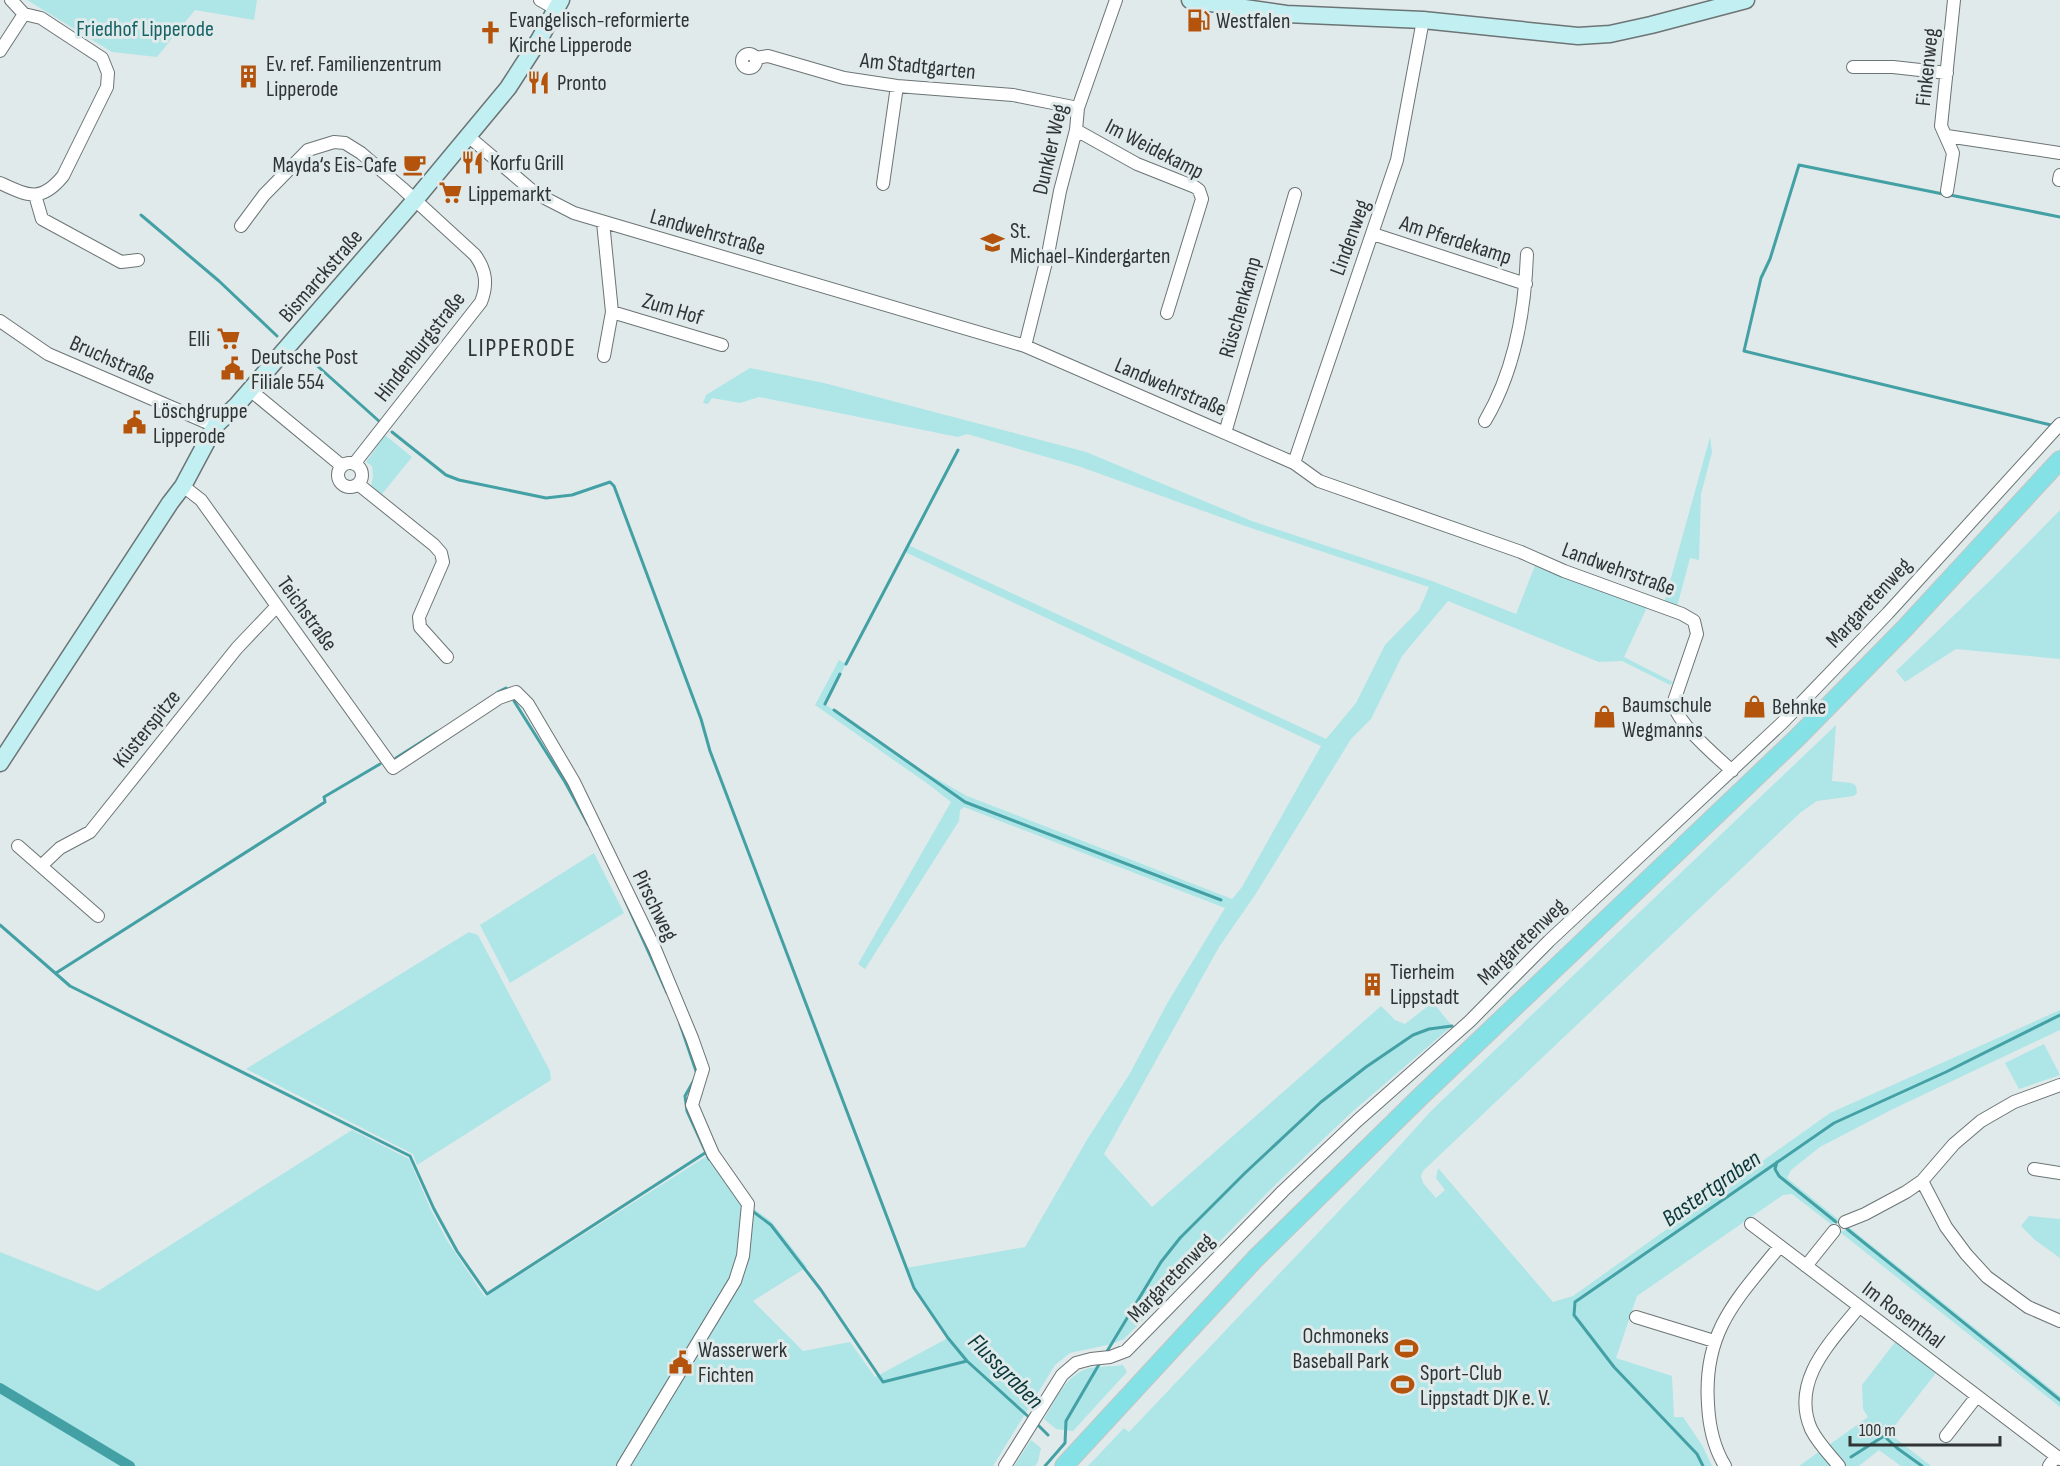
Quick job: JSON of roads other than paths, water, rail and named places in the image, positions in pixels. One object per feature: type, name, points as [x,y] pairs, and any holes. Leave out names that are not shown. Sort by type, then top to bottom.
[{"type":"main road","points":[[1190,0],[1286,14],[1423,20],[1578,36],[1594,36],[1674,20],[1746,0]]},
{"type":"main road","name":"Bismarckstraße","points":[[0,764],[183,486],[215,426],[250,390],[415,200],[508,88],[559,4]]},
{"type":"main road","points":[[1064,1466],[1255,1259],[1420,1097],[1798,737],[1905,628],[2060,460]]},
{"type":"main road","points":[[1078,1466],[1263,1266],[1427,1105],[1804,745],[1911,637],[2060,476]]},
{"type":"street","points":[[0,183],[30,195],[43,194],[53,188],[63,176],[107,87],[108,73],[102,58],[40,18],[24,14],[11,0]]},
{"type":"street","points":[[540,0],[559,4]]},
{"type":"street","name":"Dunkler Weg","points":[[1025,346],[1076,130],[1078,108],[1116,0]]},
{"type":"street","name":"Finkenweg","points":[[1947,191],[1953,153],[1941,126],[1954,0]]},
{"type":"street","points":[[0,51],[24,14]]},
{"type":"street","name":"Lindenweg","points":[[1294,463],[1397,160],[1423,20]]},
{"type":"street","name":"Am Stadtgarten","points":[[756,58],[768,56],[844,78],[897,86],[1013,95],[1078,108]]},
{"type":"street","points":[[1853,67],[1893,67],[1947,73]]},
{"type":"street","points":[[883,184],[897,86]]},
{"type":"street","name":"Im Weidekamp","points":[[1076,130],[1137,164],[1199,190],[1202,199],[1167,313]]},
{"type":"street","name":"Landwehrstraße","points":[[468,136],[535,193],[574,213],[1025,346],[1294,463],[1319,481],[1521,552],[1564,571],[1682,614],[1695,621],[1697,634],[1673,704],[1684,723],[1732,771]]},
{"type":"street","name":"Finkenweg","points":[[1947,136],[2060,153]]},
{"type":"street","name":"Hindenburgstraße","points":[[242,226],[264,195],[308,150],[334,142],[345,143],[415,200],[475,255],[482,265],[485,275],[485,293],[481,302],[348,465]]},
{"type":"street","name":"Rüschenkamp","points":[[1225,433],[1294,194]]},
{"type":"street","points":[[35,195],[42,219],[121,262],[138,260]]},
{"type":"street","name":"Zum Hof","points":[[603,222],[612,312],[604,356]]},
{"type":"street","name":"Am Pferdekamp","points":[[1373,234],[1526,284]]},
{"type":"street","name":"Am Pferdekamp","points":[[1485,421],[1493,407],[1510,360],[1526,284],[1527,254]]},
{"type":"street","name":"Zum Hof","points":[[612,312],[722,345]]},
{"type":"street","name":"Bruchstraße","points":[[0,321],[48,354],[215,426]]},
{"type":"street","points":[[250,390],[361,473],[358,484]]},
{"type":"street","name":"Margaretenweg","points":[[1005,1466],[1062,1374],[1076,1363],[1110,1357],[1126,1351],[1283,1191],[1470,1021],[1550,941],[1782,723],[1888,613],[2060,424]]},
{"type":"street","points":[[348,465],[339,472],[341,483],[348,487],[358,484]]},
{"type":"street","points":[[358,484],[441,553],[443,562],[419,617],[420,627],[447,657]]},
{"type":"street","name":"Teichstraße","points":[[183,486],[201,500],[393,768]]},
{"type":"street","name":"Küsterspitze","points":[[41,866],[60,848],[90,832],[237,648],[277,606]]},
{"type":"street","name":"Pirschweg","points":[[393,768],[499,698],[516,692],[528,704],[574,782],[655,949],[703,1070],[692,1105],[713,1154],[748,1211],[742,1256],[735,1281],[623,1466]]},
{"type":"street","points":[[18,846],[98,916]]},
{"type":"street","points":[[1845,1222],[1865,1214],[1922,1181],[1954,1144],[1981,1121],[2014,1102],[2060,1085]]},
{"type":"street","points":[[2034,1169],[2060,1173]]},
{"type":"street","points":[[1922,1181],[1946,1227],[1987,1277],[2028,1307],[2060,1321]]},
{"type":"street","name":"Im Rosenthal","points":[[1750,1224],[1977,1396],[2055,1461]]},
{"type":"street","points":[[1806,1266],[1834,1231]]},
{"type":"street","points":[[1725,1466],[1713,1437],[1708,1415],[1708,1374],[1714,1341],[1737,1300],[1780,1246]]},
{"type":"street","points":[[1839,1466],[1819,1442],[1811,1427],[1806,1408],[1807,1385],[1816,1362],[1859,1307]]},
{"type":"street","points":[[1636,1317],[1714,1341]]},
{"type":"street","points":[[1946,1436],[1977,1396]]},
{"type":"waterway","points":[[1943,194],[1799,165],[1770,259],[1761,278],[1744,351],[2051,425]]},
{"type":"waterway","points":[[1950,195],[2060,217]]},
{"type":"waterway","points":[[141,215],[219,281],[277,336]]},
{"type":"waterway","points":[[303,353],[380,422]]},
{"type":"waterway","points":[[392,432],[446,475],[459,480],[546,498],[572,495],[610,482],[614,486],[701,719],[710,751],[914,1288],[948,1338],[967,1361],[1031,1419]]},
{"type":"waterway","points":[[846,664],[958,450]]},
{"type":"waterway","points":[[825,704],[840,674]]},
{"type":"waterway","points":[[498,692],[506,688]]},
{"type":"waterway","points":[[514,701],[565,782],[588,824]]},
{"type":"waterway","points":[[834,710],[965,802],[1221,900]]},
{"type":"waterway","points":[[396,758],[437,732]]},
{"type":"waterway","points":[[56,973],[325,802],[324,797],[380,764]]},
{"type":"waterway","points":[[625,900],[667,993]]},
{"type":"waterway","points":[[0,925],[70,986],[410,1156],[434,1209],[457,1251],[487,1294],[705,1153]]},
{"type":"waterway","name":"Bastertgraben","points":[[1703,1466],[1697,1454],[1614,1367],[1574,1315],[1575,1302],[1834,1123],[1946,1072],[2060,1015]]},
{"type":"waterway","points":[[680,1024],[697,1074]]},
{"type":"waterway","points":[[1106,1353],[1161,1262],[1180,1238],[1245,1173],[1321,1102],[1366,1067],[1413,1035],[1429,1029],[1452,1026]]},
{"type":"waterway","points":[[694,1080],[685,1096],[687,1111],[709,1159]]},
{"type":"waterway","points":[[1777,1162],[1775,1169],[1779,1176],[1836,1222]]},
{"type":"waterway","points":[[751,1210],[771,1225],[821,1290],[883,1382],[967,1361]]},
{"type":"waterway","points":[[1847,1229],[2060,1400]]},
{"type":"waterway","points":[[1045,1466],[1065,1443],[1066,1421],[1101,1361]]},
{"type":"waterway","points":[[0,1388],[130,1466]]},
{"type":"waterway","name":"Flussgraben","points":[[1036,1423],[1048,1435]]},
{"type":"waterway","points":[[1851,1457],[1884,1436],[1922,1466]]},
{"type":"place","name":"Westfalen","points":[[1198,20]]},
{"type":"place","name":"Evangelisch-reformierte Kirche Lipperode","points":[[491,32]]},
{"type":"place","name":"Ev. ref. Familienzentrum Lipperode","points":[[248,76]]},
{"type":"place","name":"Pronto","points":[[539,82]]},
{"type":"place","name":"Korfu Grill","points":[[472,162]]},
{"type":"place","name":"Mayda‘s Eis-Cafe","points":[[415,164]]},
{"type":"place","name":"Lippemarkt","points":[[450,193]]},
{"type":"place","name":"St. Michael-Kindergarten","points":[[992,243]]},
{"type":"place","name":"Elli","points":[[228,338]]},
{"type":"place","name":"Deutsche Post Filiale 554","points":[[233,369]]},
{"type":"place","name":"Löschgruppe Lipperode","points":[[135,423]]},
{"type":"place","name":"Behnke","points":[[1754,706]]},
{"type":"place","name":"Baumschule Wegmanns","points":[[1604,717]]},
{"type":"place","name":"Tierheim Lippstadt","points":[[1372,984]]},
{"type":"place","name":"Ochmoneks Baseball Park","points":[[1407,1348]]},
{"type":"place","name":"Wasserwerk Fichten","points":[[680,1362]]},
{"type":"place","name":"Sport-Club Lippstadt DJK e. V.","points":[[1402,1385]]},
{"type":"district","name":"LIPPERODE","points":[[522,347]]},
{"type":"park label","name":"Friedhof Lipperode","points":[[145,28]]}]
